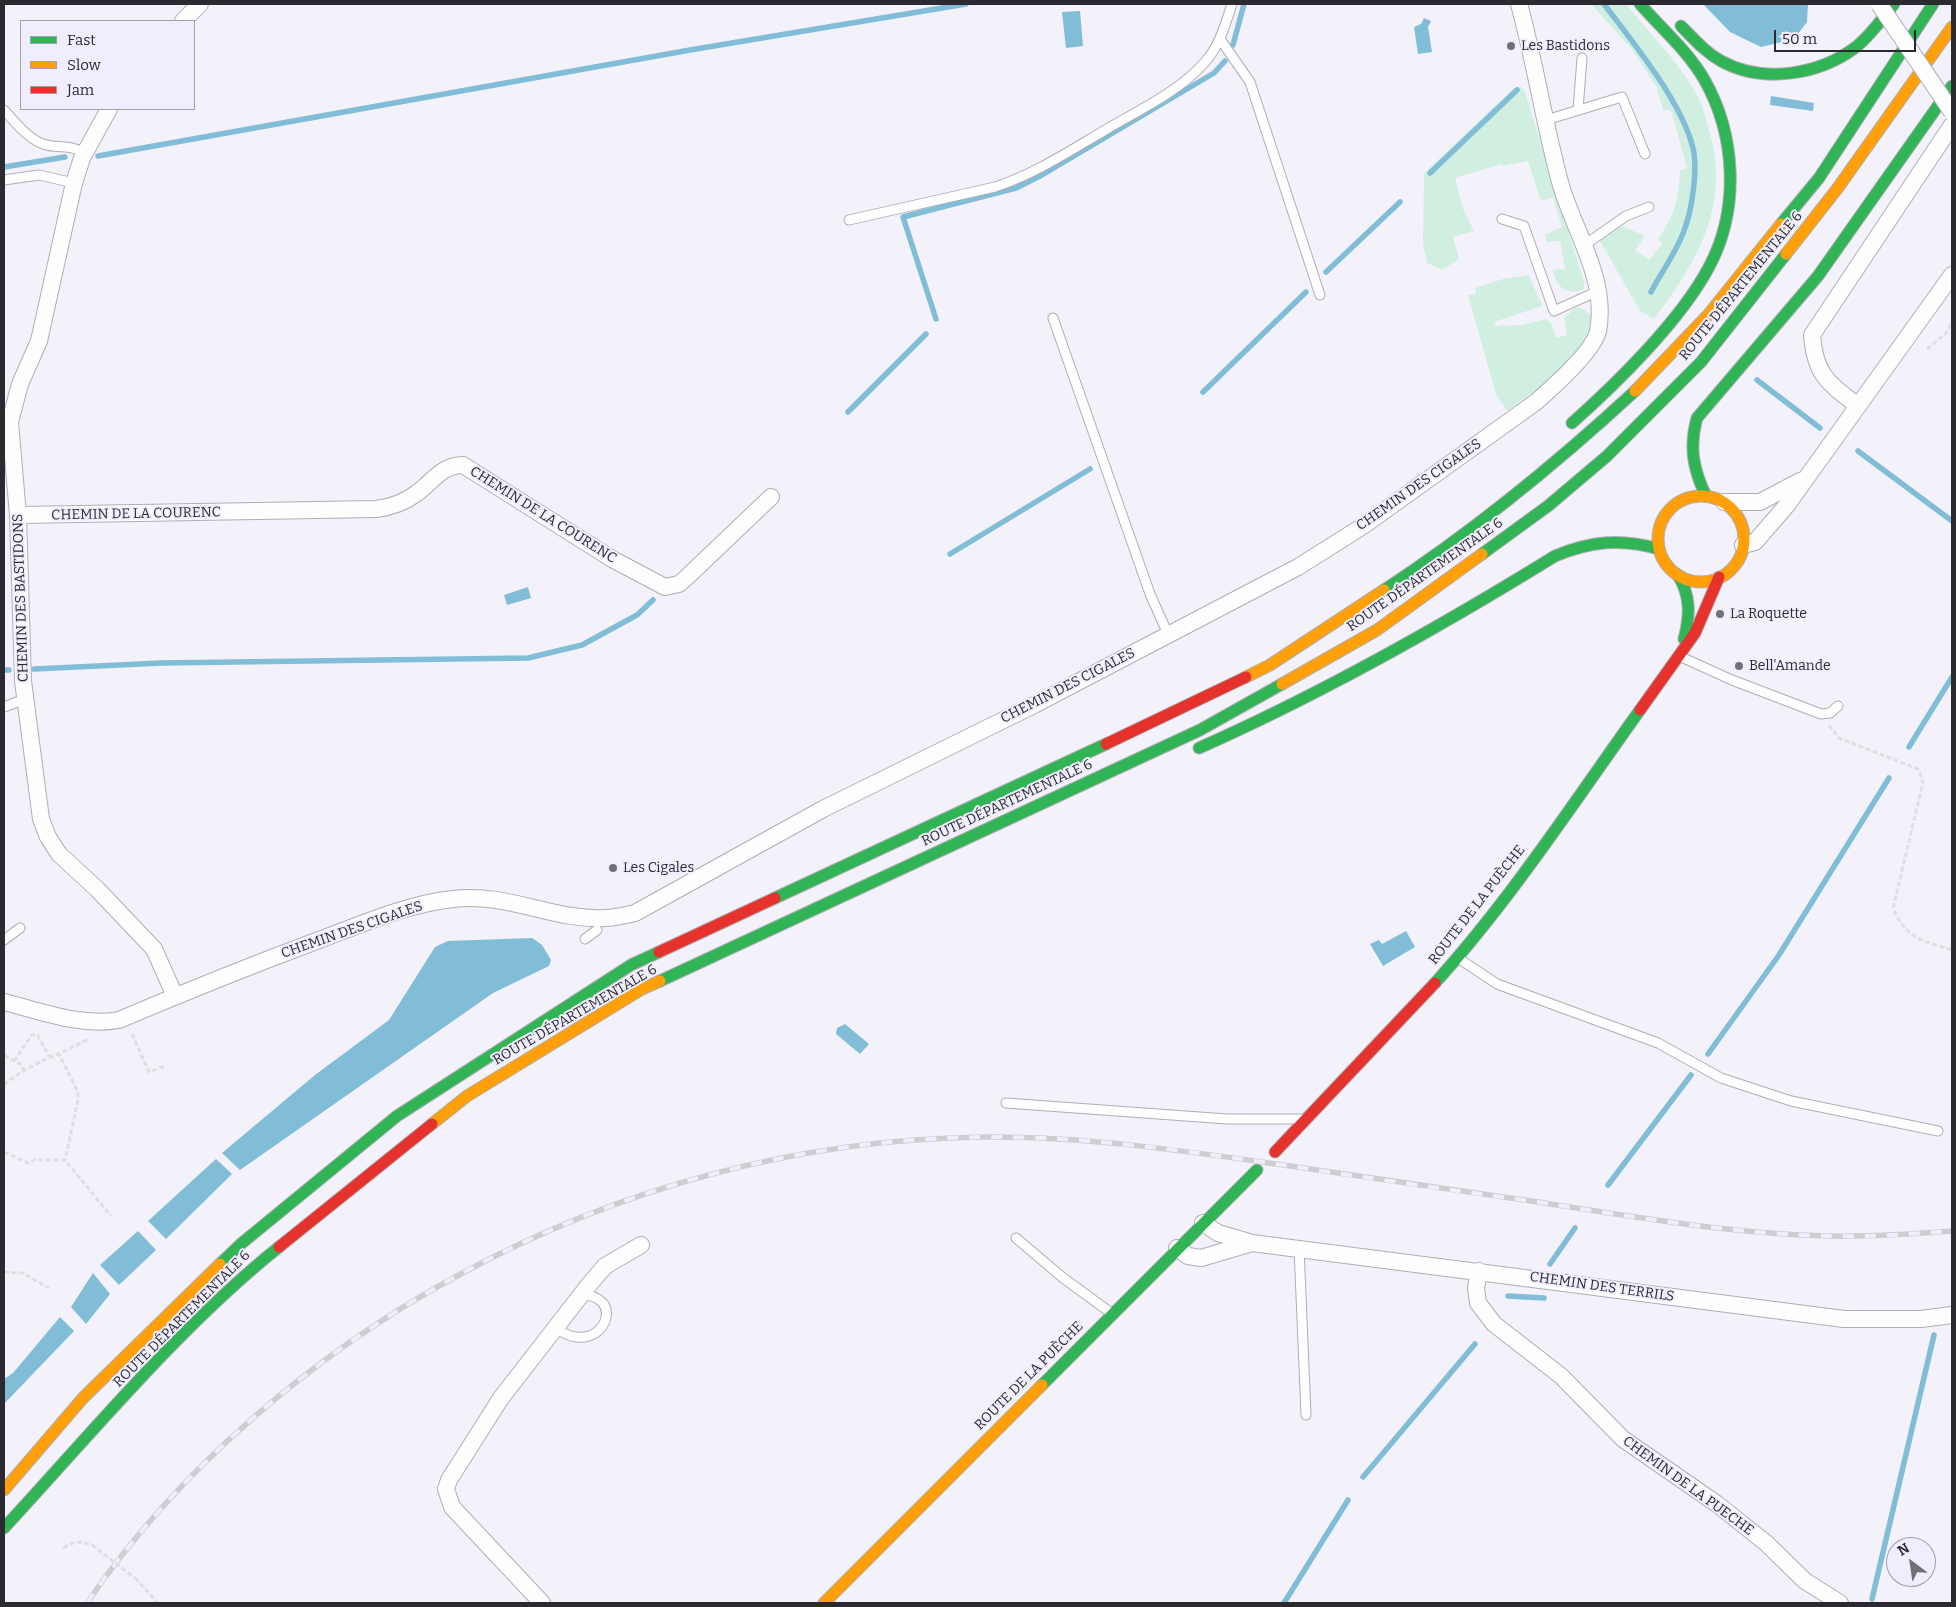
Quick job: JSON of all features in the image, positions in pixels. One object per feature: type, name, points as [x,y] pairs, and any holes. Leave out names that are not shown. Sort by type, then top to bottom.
[{"type":"main road","points":[[1560,434],[1636,362],[1688,299],[1714,258],[1729,210],[1731,163],[1722,120],[1710,89],[1692,62],[1640,4]]},
{"type":"main road","points":[[1672,16],[1706,51],[1725,62],[1749,70],[1794,73],[1832,63],[1851,50],[1871,32],[1894,4]]},
{"type":"main road","name":"ROUTE DÉPARTEMENTALE 6","points":[[4,1490],[83,1398],[242,1242],[397,1116],[631,965],[1211,696],[1270,665],[1433,558],[1571,450],[1648,379],[1708,315],[1819,178],[1932,4]]},
{"type":"main road","name":"ROUTE DÉPARTEMENTALE 6","points":[[4,1528],[150,1370],[240,1278],[467,1096],[642,989],[1200,730],[1378,630],[1548,506],[1607,456],[1701,362],[1837,189],[1952,27]]},
{"type":"main road","points":[[1706,496],[1696,476],[1690,447],[1697,418],[1818,276],[1952,86]]},
{"type":"main road","points":[[1706,496],[1724,502],[1738,516],[1744,535],[1739,558],[1731,569],[1720,577],[1703,582],[1678,575],[1666,564],[1659,549],[1660,526],[1665,515],[1683,500],[1706,496]]},
{"type":"main road","points":[[1191,752],[1296,705],[1387,658],[1554,556],[1583,544],[1613,539],[1643,543],[1659,549]]},
{"type":"main road","points":[[1270,665],[1410,558]]},
{"type":"main road","name":"ROUTE DE LA PUÈCHE","points":[[1678,575],[1686,586],[1689,608],[1687,629],[1679,656]]},
{"type":"main road","name":"ROUTE DE LA PUÈCHE","points":[[1275,1152],[1458,958],[1515,883],[1695,633],[1720,577]]},
{"type":"main road","points":[[995,825],[1130,776]]},
{"type":"main road","name":"ROUTE DE LA PUÈCHE","points":[[824,1603],[1176,1248],[1257,1170]]},
{"type":"street","points":[[184,20],[200,4]]},
{"type":"street","points":[[1879,4],[1952,112]]},
{"type":"street","name":"CHEMIN DES CIGALES","points":[[4,1002],[74,1020],[103,1023],[119,1020],[175,996],[365,922],[414,907],[453,899],[502,899],[577,917],[607,918],[635,913],[822,809],[1034,704],[1298,568],[1363,526],[1536,402],[1562,379],[1598,333],[1601,301],[1560,183],[1521,8]]},
{"type":"street","name":"CHEMIN DES BASTIDONS","points":[[108,110],[85,153],[74,184],[39,341],[13,403],[10,422],[9,478],[18,515],[23,681],[41,819],[48,837],[59,854],[97,889],[154,949],[175,996]]},
{"type":"street","points":[[1858,406],[1821,373],[1814,355],[1812,335],[1952,125]]},
{"type":"street","points":[[1743,545],[1755,542],[1767,529],[1952,275]]},
{"type":"street","name":"CHEMIN DE LA COURENC","points":[[18,515],[376,509],[393,507],[406,500],[444,470],[463,465],[612,559],[665,587],[679,584],[771,497]]},
{"type":"street","points":[[1724,502],[1760,502],[1804,478]]},
{"type":"street","name":"CHEMIN DES TERRILS","points":[[1203,1223],[1218,1233],[1252,1243],[1844,1319],[1921,1320],[1952,1315]]},
{"type":"street","name":"CHEMIN DES TERRILS","points":[[1176,1248],[1188,1256],[1201,1258],[1252,1243]]},
{"type":"street","points":[[542,1603],[452,1507],[446,1489],[449,1480],[501,1398],[581,1295],[605,1266],[641,1245]]},
{"type":"street","name":"CHEMIN DE LA PUECHE","points":[[1479,1271],[1476,1288],[1478,1303],[1494,1324],[1561,1376],[1623,1439],[1717,1504],[1766,1543],[1805,1581],[1840,1603]]},
{"type":"lane","points":[[849,220],[1017,180],[1146,106],[1178,85],[1204,63],[1220,39],[1232,4]]},
{"type":"lane","points":[[1220,39],[1250,82],[1320,295]]},
{"type":"lane","points":[[1578,110],[1582,58]]},
{"type":"lane","points":[[1546,120],[1622,97],[1645,154]]},
{"type":"lane","points":[[4,110],[33,138],[44,145],[68,146],[85,153]]},
{"type":"lane","points":[[4,180],[39,175],[74,184]]},
{"type":"lane","points":[[1583,246],[1626,216],[1649,207]]},
{"type":"lane","points":[[1502,219],[1524,226],[1554,310],[1598,291]]},
{"type":"lane","points":[[1053,318],[1150,594],[1168,634]]},
{"type":"lane","points":[[1679,656],[1732,680],[1821,714],[1830,713],[1838,706]]},
{"type":"lane","points":[[4,707],[26,699]]},
{"type":"lane","points":[[4,940],[20,928]]},
{"type":"lane","points":[[585,939],[597,930]]},
{"type":"lane","points":[[1458,958],[1497,984],[1658,1043],[1721,1078],[1791,1102],[1938,1132]]},
{"type":"lane","points":[[1006,1103],[1227,1119],[1307,1119]]},
{"type":"lane","points":[[1016,1238],[1062,1277],[1112,1313]]},
{"type":"lane","points":[[1299,1248],[1306,1415]]},
{"type":"lane","points":[[555,1328],[576,1337],[584,1337],[594,1333],[604,1325],[607,1318],[605,1307],[600,1299],[592,1295],[581,1295]]},
{"type":"path","points":[[1927,349],[1946,333],[1952,322]]},
{"type":"path","points":[[1821,714],[1839,738],[1918,769],[1923,782],[1893,909],[1902,927],[1919,940],[1952,950]]},
{"type":"path","points":[[129,1028],[149,1072],[165,1066]]},
{"type":"path","points":[[14,1061],[32,1035],[37,1034],[49,1056]]},
{"type":"path","points":[[4,1085],[24,1070],[49,1056],[88,1040]]},
{"type":"path","points":[[58,1052],[78,1092],[78,1100],[65,1160]]},
{"type":"path","points":[[4,1055],[24,1070]]},
{"type":"path","points":[[4,1152],[28,1163],[34,1160],[65,1160]]},
{"type":"path","points":[[65,1160],[111,1216]]},
{"type":"path","points":[[4,1272],[22,1273],[49,1288]]},
{"type":"path","points":[[64,1548],[72,1542],[80,1541],[92,1546],[135,1578],[158,1603]]},
{"type":"green space","points":[[1591,4],[1626,4],[1666,51],[1693,88],[1703,107],[1714,154],[1716,180],[1713,205],[1707,229],[1685,275],[1654,319],[1640,311],[1600,241],[1620,225],[1645,236],[1635,250],[1649,260],[1662,244],[1658,239],[1675,207],[1680,171],[1687,168],[1671,110],[1663,110],[1657,88],[1631,48]]},
{"type":"green space","points":[[1520,86],[1525,92],[1584,282],[1584,289],[1578,291],[1572,292],[1563,289],[1554,276],[1553,270],[1565,269],[1560,241],[1547,242],[1545,235],[1562,227],[1553,197],[1541,201],[1528,161],[1502,166],[1501,164],[1455,178],[1463,209],[1474,231],[1453,237],[1459,259],[1442,270],[1427,263],[1423,244],[1424,173],[1512,90]]},
{"type":"green space","points":[[1529,275],[1542,306],[1494,322],[1496,326],[1522,325],[1546,319],[1551,323],[1556,338],[1567,335],[1564,318],[1575,308],[1581,308],[1593,316],[1589,332],[1582,346],[1572,359],[1547,382],[1507,411],[1496,394],[1468,295],[1476,294],[1475,288],[1503,279]]},
{"type":"water","points":[[1703,4],[1808,4],[1807,22],[1794,39],[1761,47],[1730,32]]},
{"type":"water","points":[[1080,11],[1083,46],[1066,48],[1062,12]]},
{"type":"water","points":[[1424,18],[1431,21],[1428,27],[1432,52],[1418,54],[1414,27],[1421,24]]},
{"type":"water","points":[[1771,96],[1814,103],[1813,111],[1770,105]]},
{"type":"water","points":[[528,587],[531,598],[507,605],[504,595]]},
{"type":"water","points":[[1406,931],[1415,947],[1383,966],[1370,944],[1379,940],[1382,944]]},
{"type":"water","points":[[532,938],[542,945],[551,960],[549,966],[493,993],[240,1170],[222,1153],[315,1075],[389,1020],[435,947],[448,941]]},
{"type":"water","points":[[845,1024],[869,1044],[860,1054],[836,1034],[837,1028]]},
{"type":"water","points":[[216,1159],[232,1174],[166,1239],[148,1221]]},
{"type":"water","points":[[138,1231],[156,1250],[119,1285],[100,1265]]},
{"type":"water","points":[[93,1273],[110,1294],[86,1324],[71,1307]]},
{"type":"water","points":[[60,1317],[74,1331],[4,1404],[4,1379],[13,1373]]},
{"type":"waterway","points":[[98,156],[690,50],[966,4]]},
{"type":"waterway","points":[[1233,45],[1244,4]]},
{"type":"waterway","points":[[1604,4],[1657,75],[1680,115],[1689,134],[1694,153],[1694,181],[1688,220],[1678,244],[1651,292]]},
{"type":"waterway","points":[[936,319],[903,217],[1016,188],[1042,175],[1214,73],[1225,61]]},
{"type":"waterway","points":[[1430,173],[1517,90]]},
{"type":"waterway","points":[[4,167],[65,157]]},
{"type":"waterway","points":[[1326,272],[1400,202]]},
{"type":"waterway","points":[[1203,392],[1306,292]]},
{"type":"waterway","points":[[848,412],[926,334]]},
{"type":"waterway","points":[[1757,380],[1820,428]]},
{"type":"waterway","points":[[1858,451],[1952,521]]},
{"type":"waterway","points":[[950,554],[1090,469]]},
{"type":"waterway","points":[[34,669],[161,663],[528,658],[582,645],[637,615],[653,600]]},
{"type":"waterway","points":[[4,670],[9,670]]},
{"type":"waterway","points":[[1909,747],[1952,677]]},
{"type":"waterway","points":[[1708,1054],[1779,955],[1889,778]]},
{"type":"waterway","points":[[1608,1185],[1691,1075]]},
{"type":"waterway","points":[[1550,1264],[1575,1228]]},
{"type":"waterway","points":[[1508,1296],[1544,1298]]},
{"type":"waterway","points":[[1872,1599],[1934,1335]]},
{"type":"waterway","points":[[1363,1477],[1475,1344]]},
{"type":"waterway","points":[[1284,1603],[1348,1500]]},
{"type":"railway","points":[[87,1603],[123,1554],[163,1506],[253,1418],[352,1341],[404,1307],[457,1276],[518,1245],[581,1217],[645,1194],[711,1174],[778,1159],[846,1147],[914,1140],[1020,1137],[1093,1141],[1203,1154],[1647,1219],[1757,1232],[1845,1236],[1952,1231]]},
{"type":"traffic: fast","points":[[1572,423],[1628,370],[1682,308],[1709,267],[1719,245],[1726,221],[1730,172],[1728,148],[1723,124],[1715,101],[1704,79],[1690,58],[1640,4]]},
{"type":"traffic: fast","points":[[1681,26],[1710,54],[1737,68],[1772,74],[1790,73],[1808,70],[1841,57],[1856,47],[1894,4]]},
{"type":"traffic: fast","points":[[1781,224],[1819,178],[1933,4]]},
{"type":"traffic: fast","points":[[1706,496],[1695,467],[1693,439],[1697,418],[1818,276],[1952,86]]},
{"type":"traffic: fast","points":[[1482,554],[1548,506],[1607,456],[1701,362],[1786,254]]},
{"type":"traffic: fast","points":[[1384,590],[1450,544],[1514,495],[1576,444],[1635,391]]},
{"type":"traffic: fast","points":[[1199,748],[1336,682],[1425,633],[1555,556],[1594,544],[1619,542],[1659,549]]},
{"type":"traffic: fast","points":[[1678,575],[1685,591],[1688,606],[1684,639]]},
{"type":"traffic: fast","points":[[660,981],[1200,730],[1282,684]]},
{"type":"traffic: fast","points":[[1435,983],[1516,884],[1640,710]]},
{"type":"traffic: fast","points":[[775,898],[1106,744]]},
{"type":"traffic: fast","points":[[220,1264],[242,1243],[397,1116],[631,965],[659,952]]},
{"type":"traffic: fast","points":[[1042,1385],[1257,1170]]},
{"type":"traffic: fast","points":[[4,1528],[171,1346],[206,1311],[279,1247]]},
{"type":"traffic: slow","points":[[1786,254],[1837,189],[1952,27]]},
{"type":"traffic: slow","points":[[1635,391],[1708,315],[1781,224]]},
{"type":"traffic: slow","points":[[1701,496],[1717,499],[1725,503],[1737,515],[1741,523],[1744,539],[1741,555],[1737,563],[1725,575],[1717,579],[1701,582],[1685,579],[1677,575],[1665,563],[1661,555],[1658,539],[1661,523],[1665,515],[1677,503],[1685,499],[1701,496]]},
{"type":"traffic: slow","points":[[1282,684],[1377,630],[1482,554]]},
{"type":"traffic: slow","points":[[1246,677],[1270,665],[1384,590]]},
{"type":"traffic: slow","points":[[432,1124],[467,1096],[642,989],[660,981]]},
{"type":"traffic: slow","points":[[4,1490],[83,1398],[220,1264]]},
{"type":"traffic: slow","points":[[824,1603],[1042,1385]]},
{"type":"traffic: jam","points":[[1640,710],[1695,633],[1719,577]]},
{"type":"traffic: jam","points":[[1106,744],[1246,677]]},
{"type":"traffic: jam","points":[[659,952],[775,898]]},
{"type":"traffic: jam","points":[[1275,1152],[1435,983]]},
{"type":"traffic: jam","points":[[279,1247],[432,1124]]},
{"type":"place","name":"Les Bastidons","points":[[1511,46]]},
{"type":"place","name":"La Roquette","points":[[1720,614]]},
{"type":"place","name":"Bell'Amande","points":[[1739,666]]},
{"type":"place","name":"Les Cigales","points":[[613,868]]}]
